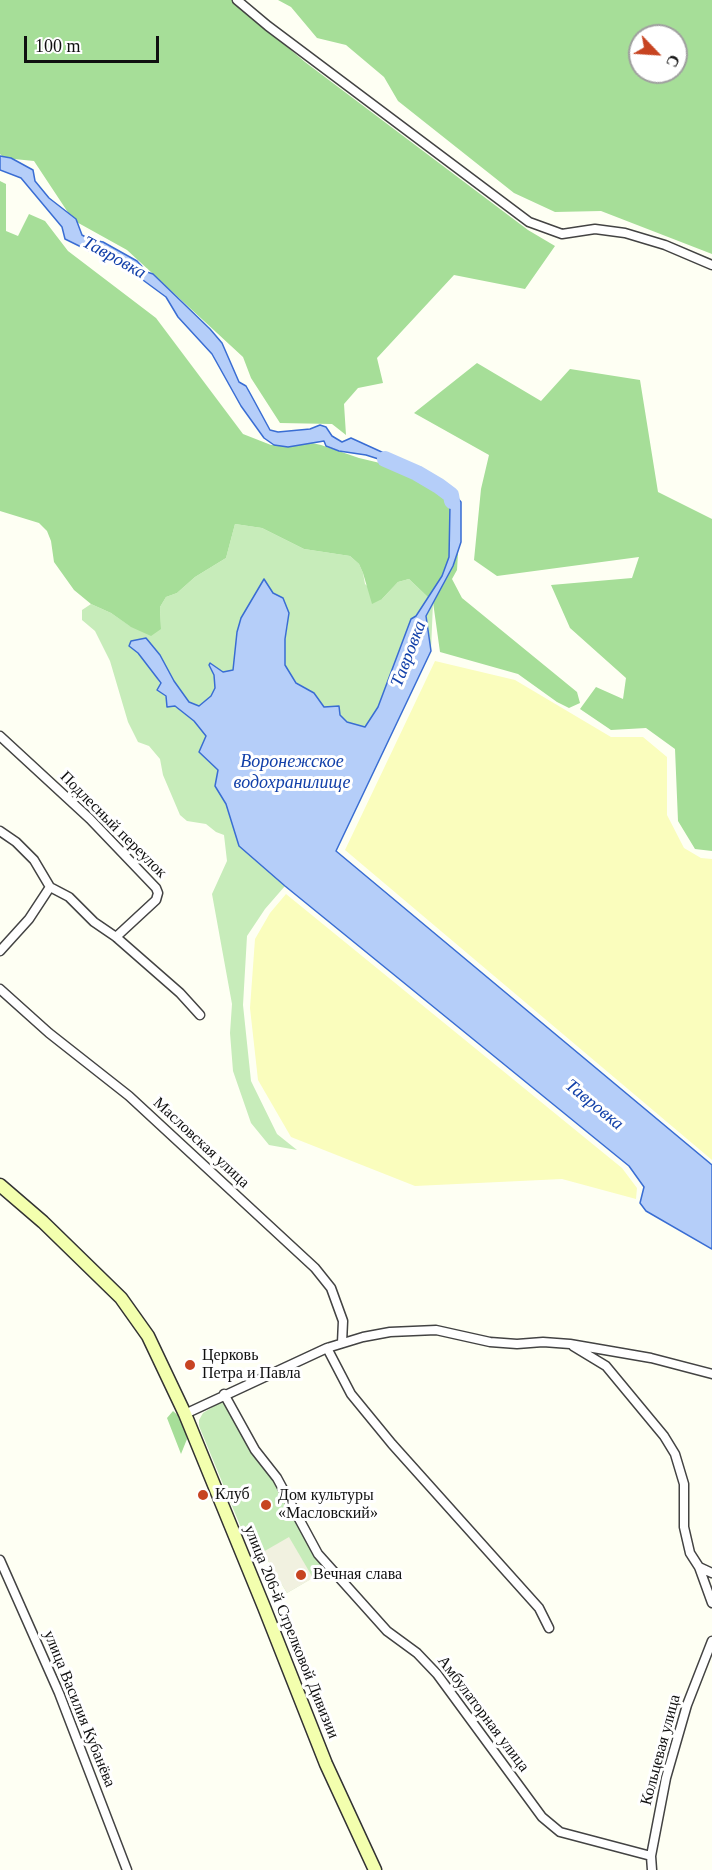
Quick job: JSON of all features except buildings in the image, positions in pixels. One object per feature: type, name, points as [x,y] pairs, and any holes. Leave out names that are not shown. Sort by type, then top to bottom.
[{"type":"main road","name":"улица 206-й Стрелковой Дивизии","points":[[0,1185],[43,1222],[120,1298],[148,1336],[184,1414],[326,1764],[375,1870]]},
{"type":"street","points":[[237,0],[268,26],[529,222],[562,234],[595,229],[626,233],[665,245],[712,265]]},
{"type":"street","name":"Подлесный переулок","points":[[0,736],[90,819],[156,888],[158,893],[156,900],[116,937]]},
{"type":"street","points":[[0,831],[16,842],[34,860],[50,887],[69,897],[94,921],[116,937],[180,993],[200,1015]]},
{"type":"street","points":[[0,951],[29,919],[50,887]]},
{"type":"street","name":"Масловская улица","points":[[0,989],[49,1033],[129,1096],[315,1268],[331,1288],[343,1321],[342,1343]]},
{"type":"street","points":[[184,1414],[327,1348],[363,1337],[390,1332],[436,1330],[490,1342],[570,1344],[651,1358],[712,1374]]},
{"type":"street","points":[[570,1344],[606,1366],[664,1436],[675,1454],[684,1484],[684,1527],[690,1553],[699,1567],[712,1603]]},
{"type":"street","points":[[327,1348],[351,1394],[392,1444],[539,1608],[549,1628]]},
{"type":"street","name":"Амбулаторная улица","points":[[224,1394],[255,1450],[278,1478],[318,1554],[387,1631],[417,1653],[437,1674],[542,1817],[560,1832],[651,1856]]},
{"type":"street","name":"улица Василия Кубанёва","points":[[0,1560],[59,1693],[127,1870]]},
{"type":"street","points":[[699,1567],[712,1573]]},
{"type":"street","name":"Кольцевая улица","points":[[652,1870],[651,1856],[666,1778],[684,1715],[712,1641]]},
{"type":"shaded area","points":[[0,0],[232,0],[305,62],[528,230],[555,246],[525,289],[454,275],[377,358],[383,383],[358,388],[344,404],[346,435],[332,424],[280,423],[251,378],[243,357],[127,250],[73,220],[34,161],[4,158],[0,154]]},
{"type":"shaded area","points":[[278,0],[712,0],[712,254],[601,211],[555,212],[514,193],[398,101],[384,77],[346,45],[317,38],[291,7]]},
{"type":"shaded area","points":[[0,181],[6,184],[6,231],[18,236],[29,214],[45,221],[68,251],[156,318],[243,434],[271,445],[312,443],[321,445],[359,458],[401,468],[438,487],[450,505],[459,537],[457,570],[452,579],[462,598],[577,692],[580,703],[569,708],[518,674],[440,652],[433,602],[409,579],[398,582],[382,599],[372,604],[359,564],[350,556],[304,549],[262,528],[235,524],[226,558],[195,577],[177,593],[166,597],[160,607],[161,629],[151,636],[91,604],[74,590],[54,562],[47,531],[39,523],[0,511]]},
{"type":"shaded area","points":[[477,363],[541,401],[570,369],[640,380],[658,492],[712,519],[712,851],[695,849],[678,821],[675,749],[646,728],[611,730],[580,709],[596,687],[623,699],[626,678],[570,628],[551,585],[632,578],[639,557],[497,576],[474,560],[481,489],[489,455],[414,413]]},
{"type":"shaded area","points":[[235,524],[262,528],[304,549],[350,556],[359,564],[365,584],[382,599],[398,582],[409,579],[433,602],[431,651],[425,611],[378,707],[365,728],[347,722],[340,715],[324,708],[314,693],[297,683],[285,666],[285,639],[288,624],[283,598],[273,593],[263,580],[241,618],[237,632],[233,671],[223,672],[210,664],[215,688],[211,696],[199,706],[189,702],[174,681],[138,653],[161,685],[158,690],[194,721],[206,736],[200,752],[218,770],[215,786],[226,804],[239,846],[285,886],[265,909],[247,936],[243,1005],[251,1081],[277,1134],[297,1150],[269,1145],[251,1123],[233,1071],[230,1033],[232,1004],[212,894],[227,861],[224,835],[206,824],[187,821],[180,815],[163,775],[160,759],[149,746],[138,742],[128,722],[110,661],[95,631],[82,620],[82,610],[91,604],[111,613],[130,626],[161,629],[160,607],[166,597],[177,593],[195,577],[226,558]]},
{"type":"shaded area","points":[[224,1400],[274,1479],[315,1555],[326,1570],[287,1593],[263,1552],[244,1535],[199,1426],[203,1413]]},
{"type":"shaded area","points":[[173,1411],[183,1420],[187,1439],[181,1454],[167,1418]]},
{"type":"shaded area","points":[[289,1537],[313,1578],[287,1593],[263,1552]]},
{"type":"sand","points":[[435,661],[515,680],[611,737],[643,737],[667,757],[667,815],[684,848],[701,858],[712,859],[712,1160],[345,850]]},
{"type":"sand","points":[[286,894],[622,1168],[637,1188],[636,1199],[562,1179],[415,1186],[291,1137],[258,1080],[250,1008],[255,939],[270,913]]},
{"type":"water","name":"Воронежское водохранилище","points":[[0,156],[11,158],[33,170],[35,181],[49,198],[76,219],[82,235],[103,242],[137,261],[210,329],[222,343],[239,382],[246,386],[270,430],[278,432],[310,429],[320,425],[326,427],[332,436],[342,442],[351,438],[430,474],[445,483],[461,502],[461,542],[453,566],[426,616],[431,651],[336,851],[712,1165],[712,1249],[646,1211],[640,1203],[644,1187],[629,1166],[239,846],[226,804],[215,786],[218,770],[199,752],[206,736],[194,721],[175,706],[167,707],[166,696],[157,690],[161,683],[138,653],[129,646],[131,641],[146,638],[160,655],[189,702],[199,706],[211,696],[215,688],[210,663],[223,672],[233,670],[237,632],[241,618],[264,579],[273,593],[283,598],[289,613],[285,639],[285,665],[296,683],[314,693],[324,707],[339,706],[340,715],[347,722],[365,727],[378,707],[411,619],[416,616],[442,576],[449,557],[450,505],[439,486],[417,473],[394,464],[366,455],[339,451],[326,446],[324,441],[288,447],[274,445],[264,438],[241,406],[212,354],[178,317],[166,297],[132,272],[65,239],[62,227],[21,178],[0,170]]},
{"type":"waterway","name":"Тавровка","points":[[385,459],[439,486],[451,495],[452,501]]},
{"type":"place","name":"Церковь Петра и Павла","points":[[190,1365]]},
{"type":"place","name":"Клуб","points":[[203,1495]]},
{"type":"place","name":"Дом культуры «Масловский»","points":[[266,1505]]},
{"type":"place","name":"Вечная слава","points":[[301,1575]]}]
